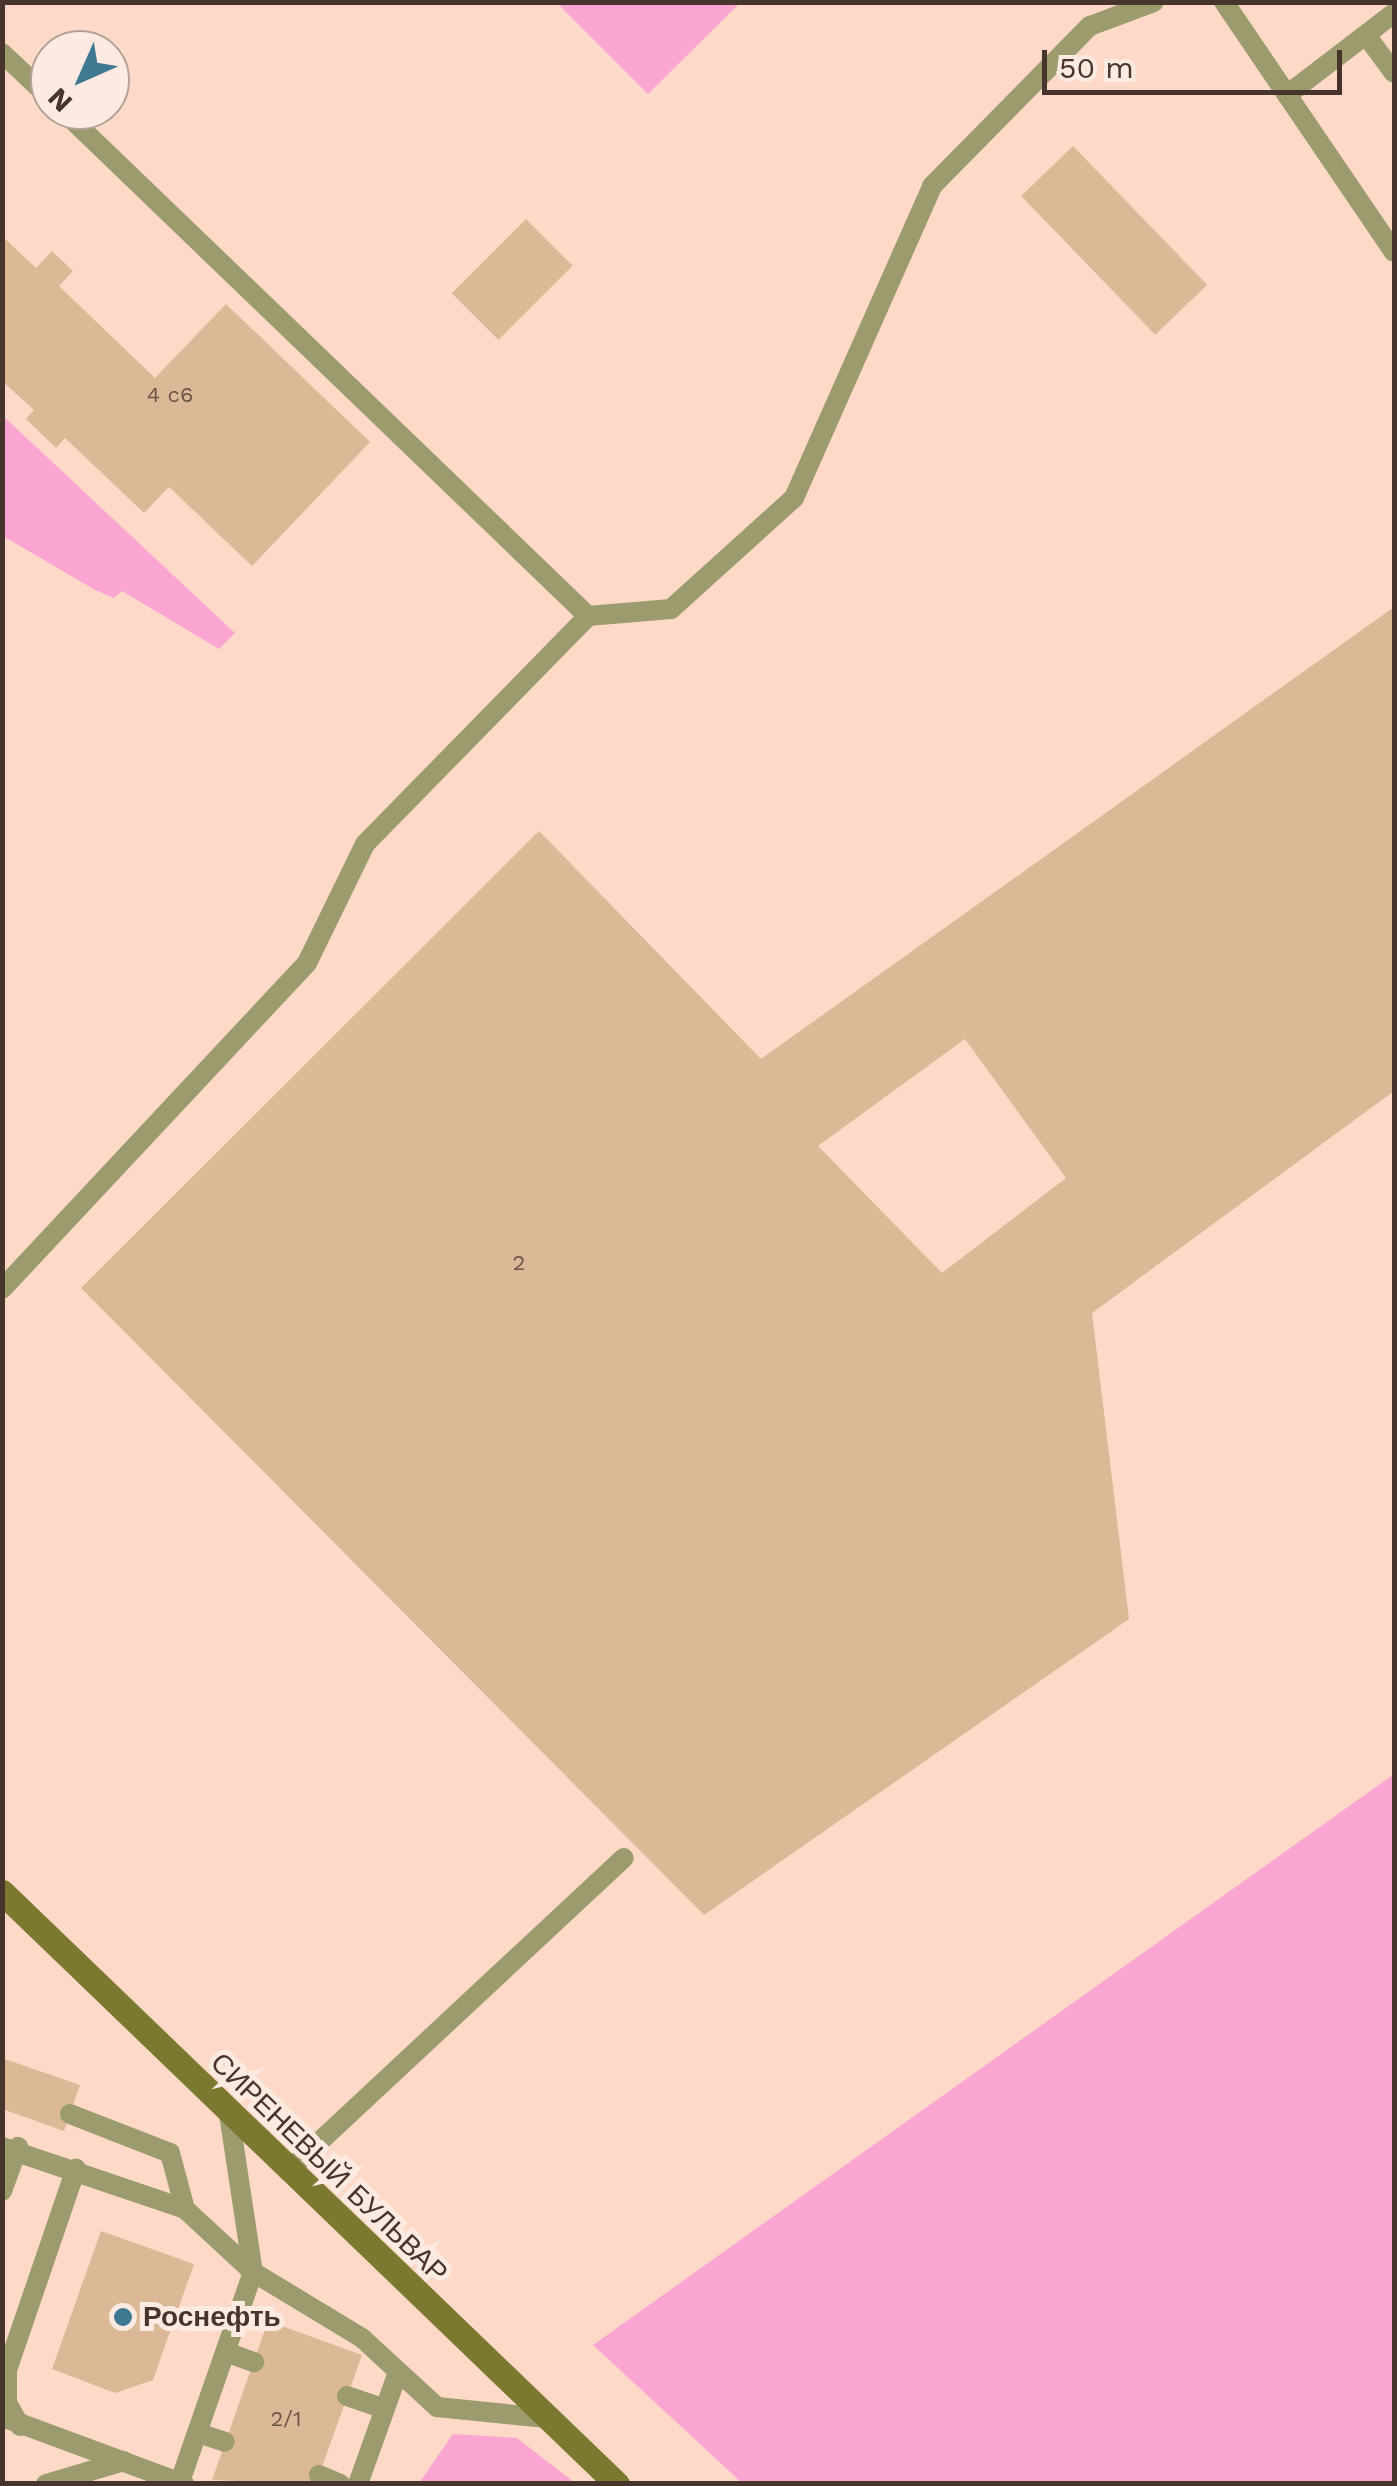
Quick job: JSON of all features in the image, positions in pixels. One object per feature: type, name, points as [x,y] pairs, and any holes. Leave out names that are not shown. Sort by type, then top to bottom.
[{"type":"main road","name":"СИРЕНЕВЫЙ БУЛЬВАР","points":[[2,1892],[616,2484]]},
{"type":"lane","points":[[2,1289],[307,963],[365,844],[588,616],[670,609],[794,498],[932,186],[1090,26],[1154,2]]},
{"type":"lane","points":[[1224,2],[1394,252]]},
{"type":"lane","points":[[1288,95],[1394,13]]},
{"type":"lane","points":[[1366,35],[1394,73]]},
{"type":"lane","points":[[2,53],[30,79]]},
{"type":"lane","points":[[83,130],[588,616]]},
{"type":"lane","points":[[288,2171],[624,1858]]},
{"type":"lane","points":[[70,2114],[170,2153],[186,2208]]},
{"type":"lane","points":[[76,2169],[7,2370],[11,2420],[182,2483],[253,2272],[229,2114]]},
{"type":"lane","points":[[2,2128],[8,2151],[2,2191]]},
{"type":"lane","points":[[8,2151],[76,2169],[186,2208],[253,2272],[362,2338],[437,2408],[546,2418]]},
{"type":"lane","points":[[226,2352],[254,2362]]},
{"type":"lane","points":[[358,2484],[398,2372]]},
{"type":"lane","points":[[347,2396],[385,2409]]},
{"type":"lane","points":[[198,2432],[225,2442]]},
{"type":"lane","points":[[46,2484],[124,2461]]},
{"type":"lane","points":[[318,2476],[340,2484]]},
{"type":"shaded area","points":[[557,3],[740,3],[648,94]]},
{"type":"shaded area","points":[[2,415],[235,633],[219,649],[122,591],[114,598],[95,590],[3,536]]},
{"type":"shaded area","points":[[1394,1774],[1394,2483],[742,2483],[593,2345]]},
{"type":"shaded area","points":[[453,2434],[517,2438],[575,2483],[419,2483]]},
{"type":"building","points":[[1073,146],[1207,285],[1155,335],[1021,196]]},
{"type":"building","points":[[526,219],[573,266],[498,340],[452,293]]},
{"type":"building","points":[[2,236],[36,268],[52,251],[73,271],[59,286],[155,378],[226,304],[370,442],[252,566],[169,487],[144,513],[65,438],[56,448],[26,419],[34,410],[2,381]]},
{"type":"building","points":[[1394,607],[1394,1091],[1092,1313],[1129,1619],[704,1915],[81,1288],[539,831],[761,1059]],"holes":[[[965,1039],[1066,1178],[942,1273],[818,1146]]]},
{"type":"building","points":[[2,2058],[80,2085],[64,2131],[2,2109]]},
{"type":"building","name":"Роснефть","points":[[101,2231],[194,2264],[153,2380],[115,2393],[52,2369]]},
{"type":"building","points":[[268,2321],[362,2355],[316,2484],[212,2480]]},
{"type":"place","name":"Роснефть","points":[[123,2317]]}]
